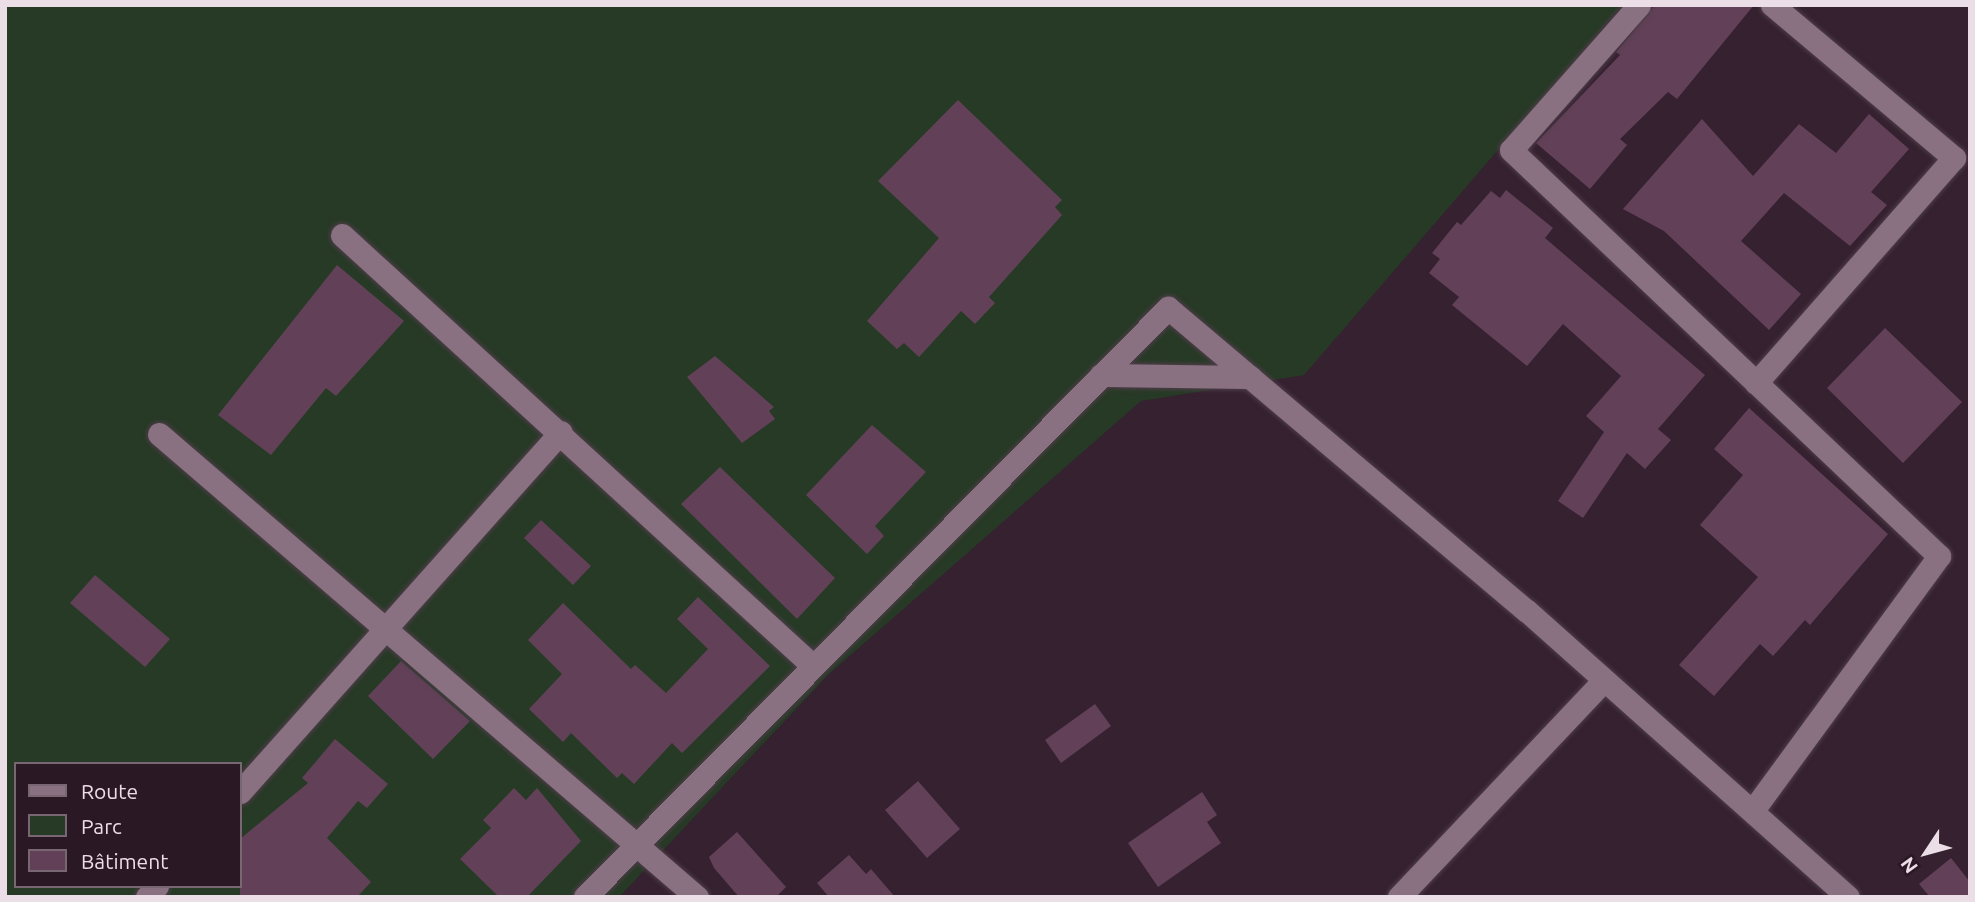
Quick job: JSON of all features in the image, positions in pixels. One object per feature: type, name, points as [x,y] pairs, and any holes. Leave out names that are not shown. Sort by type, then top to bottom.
[{"type":"street","points":[[1639,5],[1511,150],[1939,556],[1754,809]]},
{"type":"street","points":[[1756,383],[1954,158],[1772,5]]},
{"type":"street","points":[[342,235],[561,432],[812,665]]},
{"type":"street","points":[[585,897],[636,841],[1168,308],[1527,610],[1602,682],[1754,809],[1848,897]]},
{"type":"street","points":[[1101,375],[1250,377]]},
{"type":"street","points":[[242,790],[561,432]]},
{"type":"street","points":[[159,434],[636,841],[697,897]]},
{"type":"street","points":[[1399,897],[1602,682]]},
{"type":"green space","points":[[5,5],[1623,5],[1304,375],[1141,401],[829,674],[619,897],[5,897]]},
{"type":"building","points":[[1655,5],[1754,5],[1677,99],[1668,92],[1620,139],[1627,145],[1590,189],[1536,143],[1620,55],[1616,52]]},
{"type":"building","points":[[958,100],[1062,200],[1055,207],[1062,215],[989,297],[995,303],[975,324],[961,311],[919,357],[904,343],[897,349],[867,321],[939,238],[878,181]]},
{"type":"building","points":[[1869,114],[1909,149],[1871,192],[1887,205],[1850,246],[1784,193],[1741,241],[1801,294],[1769,330],[1664,231],[1623,209],[1702,119],[1753,176],[1799,124],[1836,153]]},
{"type":"building","points":[[1506,190],[1553,228],[1545,238],[1705,375],[1658,429],[1671,440],[1645,469],[1627,453],[1583,518],[1558,501],[1604,432],[1586,416],[1621,376],[1563,324],[1527,366],[1452,305],[1459,297],[1429,273],[1440,259],[1432,253],[1457,222],[1461,225],[1491,191],[1500,198]]},
{"type":"building","points":[[337,265],[404,321],[336,396],[326,388],[271,455],[218,415]]},
{"type":"building","points":[[1885,328],[1962,402],[1903,463],[1827,388]]},
{"type":"building","points":[[715,356],[774,407],[769,411],[775,419],[742,443],[687,377]]},
{"type":"building","points":[[1749,408],[1888,534],[1810,625],[1805,620],[1773,656],[1760,644],[1714,696],[1679,665],[1758,577],[1700,525],[1743,475],[1714,449]]},
{"type":"building","points":[[872,425],[926,472],[875,526],[884,536],[867,554],[806,495]]},
{"type":"building","points":[[720,467],[835,578],[797,619],[681,504]]},
{"type":"building","points":[[541,520],[591,566],[573,585],[524,538]]},
{"type":"building","points":[[95,575],[170,639],[145,667],[70,603]]},
{"type":"building","points":[[698,597],[770,666],[682,753],[672,743],[634,784],[622,773],[617,778],[571,733],[563,742],[529,709],[562,674],[528,640],[563,603],[631,669],[635,665],[666,693],[708,649],[677,619]]},
{"type":"building","points":[[401,661],[470,721],[433,759],[368,696]]},
{"type":"building","points":[[1095,704],[1111,726],[1061,763],[1045,740]]},
{"type":"building","points":[[335,739],[388,784],[367,808],[358,801],[327,838],[371,882],[357,897],[240,897],[242,837],[308,783],[302,778]]},
{"type":"building","points":[[918,781],[960,829],[927,858],[885,810]]},
{"type":"building","points":[[514,788],[526,800],[537,788],[581,841],[527,897],[499,897],[460,859],[491,828],[483,820]]},
{"type":"building","points":[[1202,792],[1217,815],[1207,822],[1221,843],[1158,887],[1128,843]]},
{"type":"building","points":[[737,832],[786,887],[776,897],[739,897],[714,868],[709,857]]},
{"type":"building","points":[[849,855],[866,874],[871,869],[895,897],[829,897],[817,883]]},
{"type":"building","points":[[1951,858],[1970,882],[1970,897],[1930,897],[1919,884]]}]
